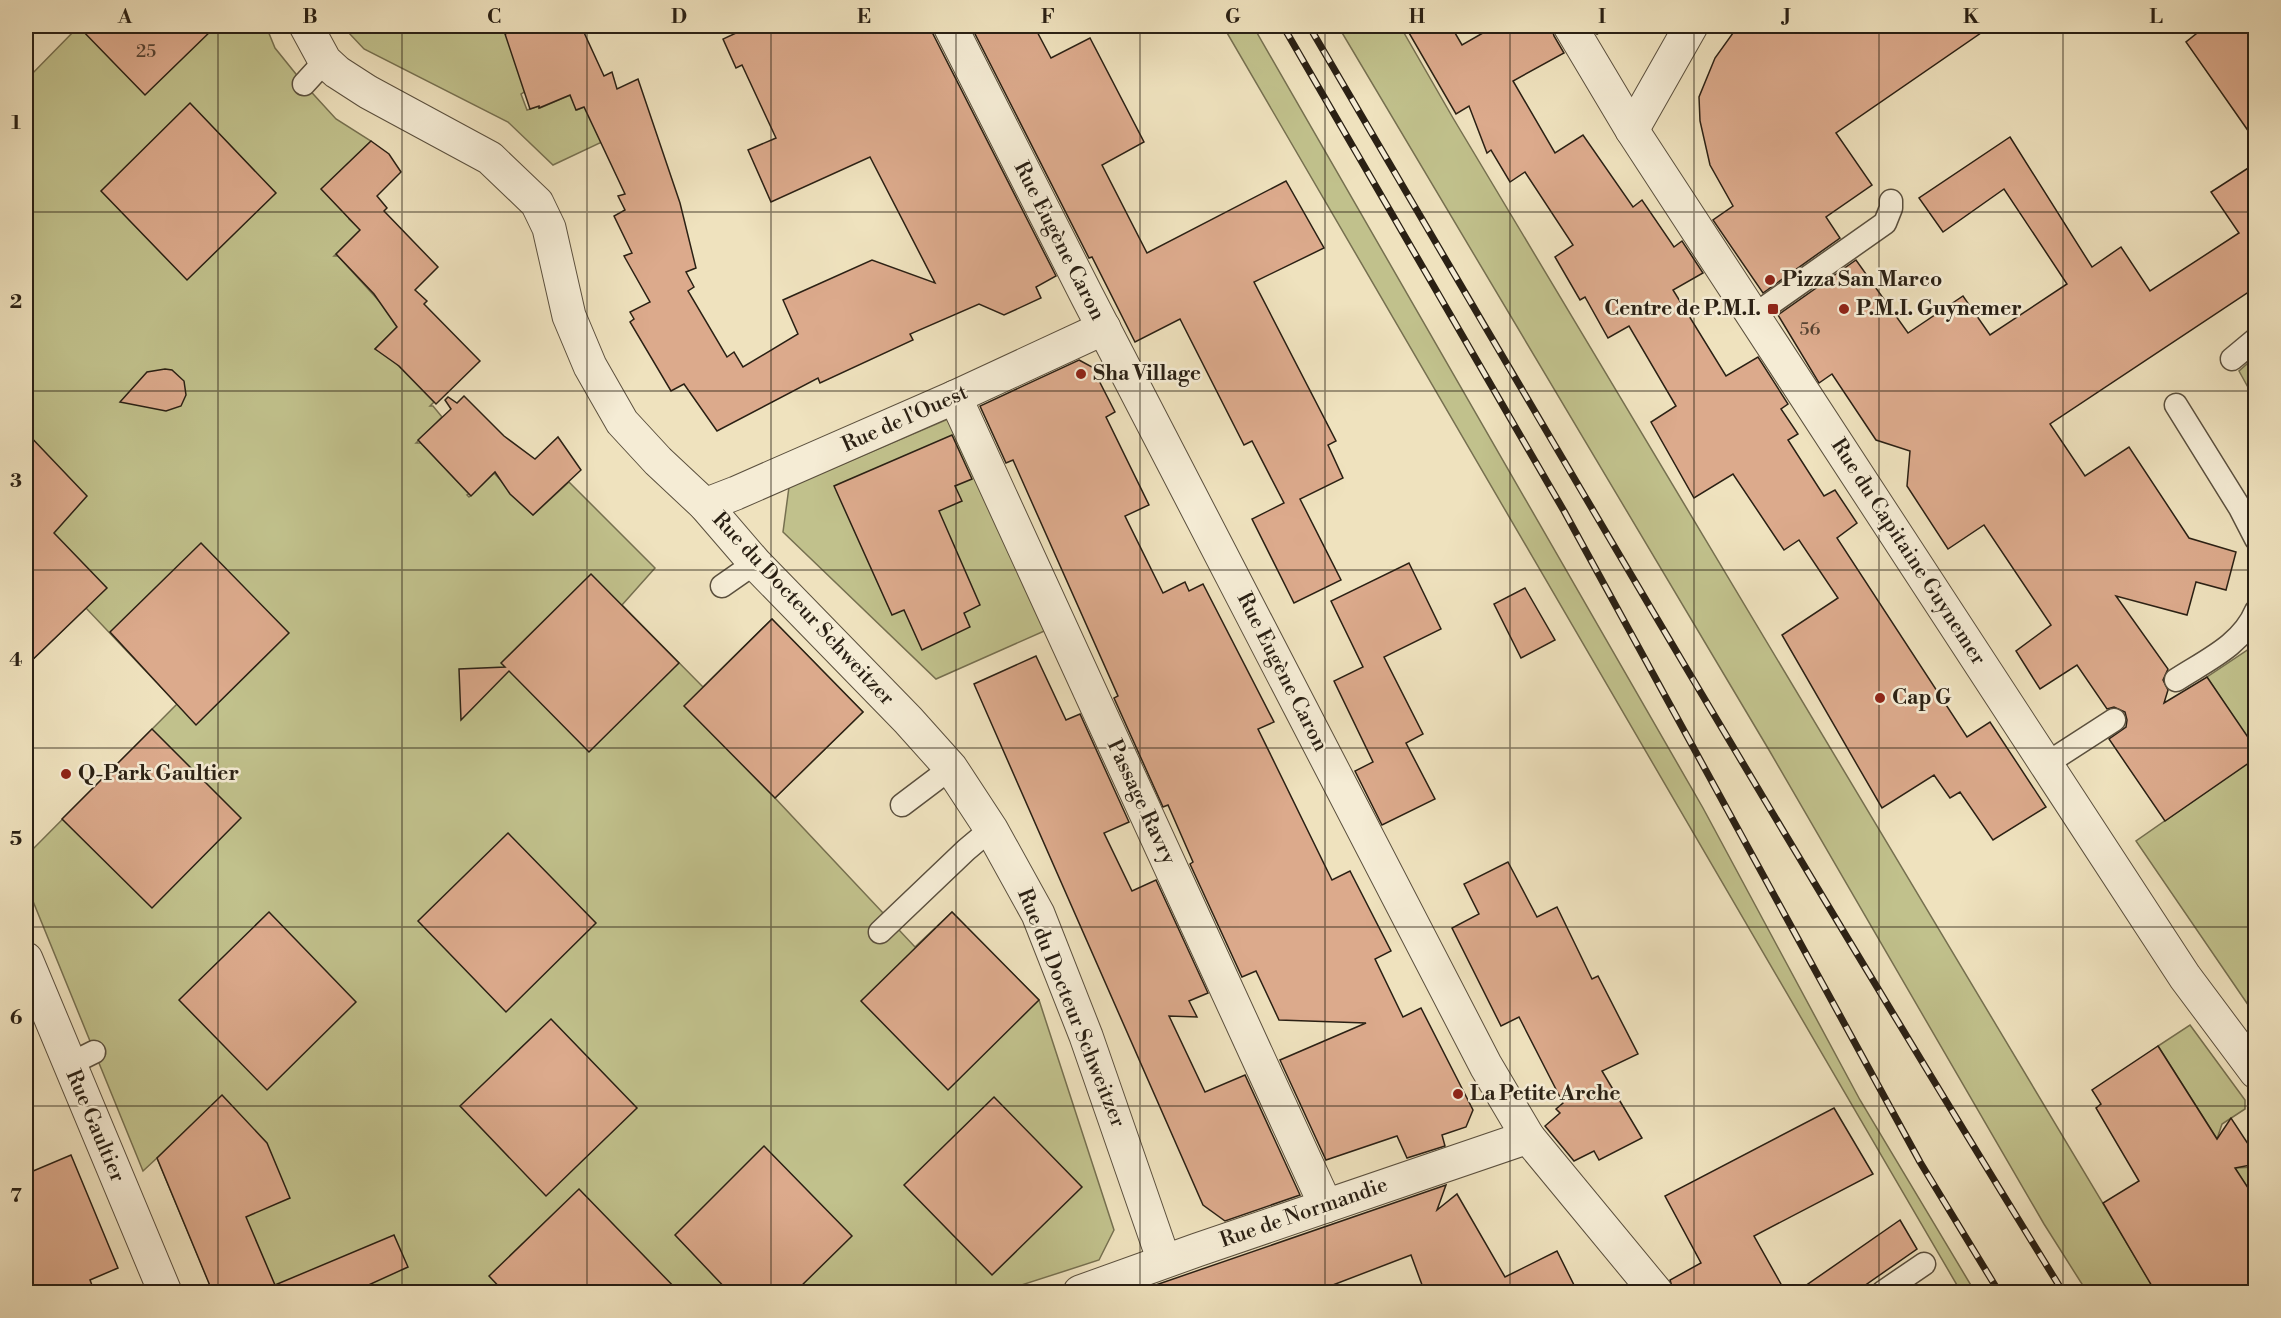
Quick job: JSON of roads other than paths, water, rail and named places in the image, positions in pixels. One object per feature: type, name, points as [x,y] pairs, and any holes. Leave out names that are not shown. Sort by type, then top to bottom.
[{"type":"street","name":"Rue du Docteur Schweitzer","points":[[306,26],[315,73],[337,72],[368,92],[490,158],[537,203],[549,228],[569,316],[590,366],[622,422],[658,461],[705,505],[755,563],[908,720],[951,768],[991,829],[1038,914],[1086,1036],[1164,1261]]},
{"type":"street","name":"Rue Eugène Caron","points":[[950,26],[1486,1066],[1528,1137],[1656,1293]]},
{"type":"street","name":"Rue du Capitaine Guynemer","points":[[1570,26],[1632,130],[2185,977],[2256,1072]]},
{"type":"street","points":[[1632,130],[1691,26]]},
{"type":"street","name":"Rue de l'Ouest","points":[[705,505],[955,397],[1104,328]]},
{"type":"street","name":"Passage Ravry","points":[[955,397],[1326,1206]]},
{"type":"street","name":"Rue Gaultier","points":[[26,959],[82,1058],[165,1293]]},
{"type":"street","name":"Rue de Normandie","points":[[1080,1293],[1164,1261],[1528,1137]]},
{"type":"lane","points":[[1753,316],[1885,224],[1892,201]]},
{"type":"lane","points":[[2232,359],[2256,339]]},
{"type":"lane","points":[[2176,405],[2240,508],[2256,539]]},
{"type":"lane","points":[[722,586],[755,563]]},
{"type":"lane","points":[[2176,680],[2238,639],[2251,623],[2256,611]]},
{"type":"lane","points":[[2046,764],[2114,720]]},
{"type":"lane","points":[[902,805],[951,768]]},
{"type":"lane","points":[[880,932],[991,829]]},
{"type":"lane","points":[[1883,1293],[1924,1264]]},
{"type":"railway","points":[[1283,26],[1564,511],[1920,1162],[1999,1292]]},
{"type":"railway","points":[[1309,26],[1776,820],[2063,1292]]},
{"type":"place","name":"Pizza San Marco","points":[[1770,280]]},
{"type":"place","name":"Centre de P.M.I.","points":[[1773,309]]},
{"type":"place","name":"P.M.I. Guynemer","points":[[1844,309]]},
{"type":"place","name":"Sha Village","points":[[1081,374]]},
{"type":"place","name":"Cap G","points":[[1880,698]]},
{"type":"place","name":"Q-Park Gaultier","points":[[66,774]]},
{"type":"place","name":"La Petite Arche","points":[[1458,1094]]}]
